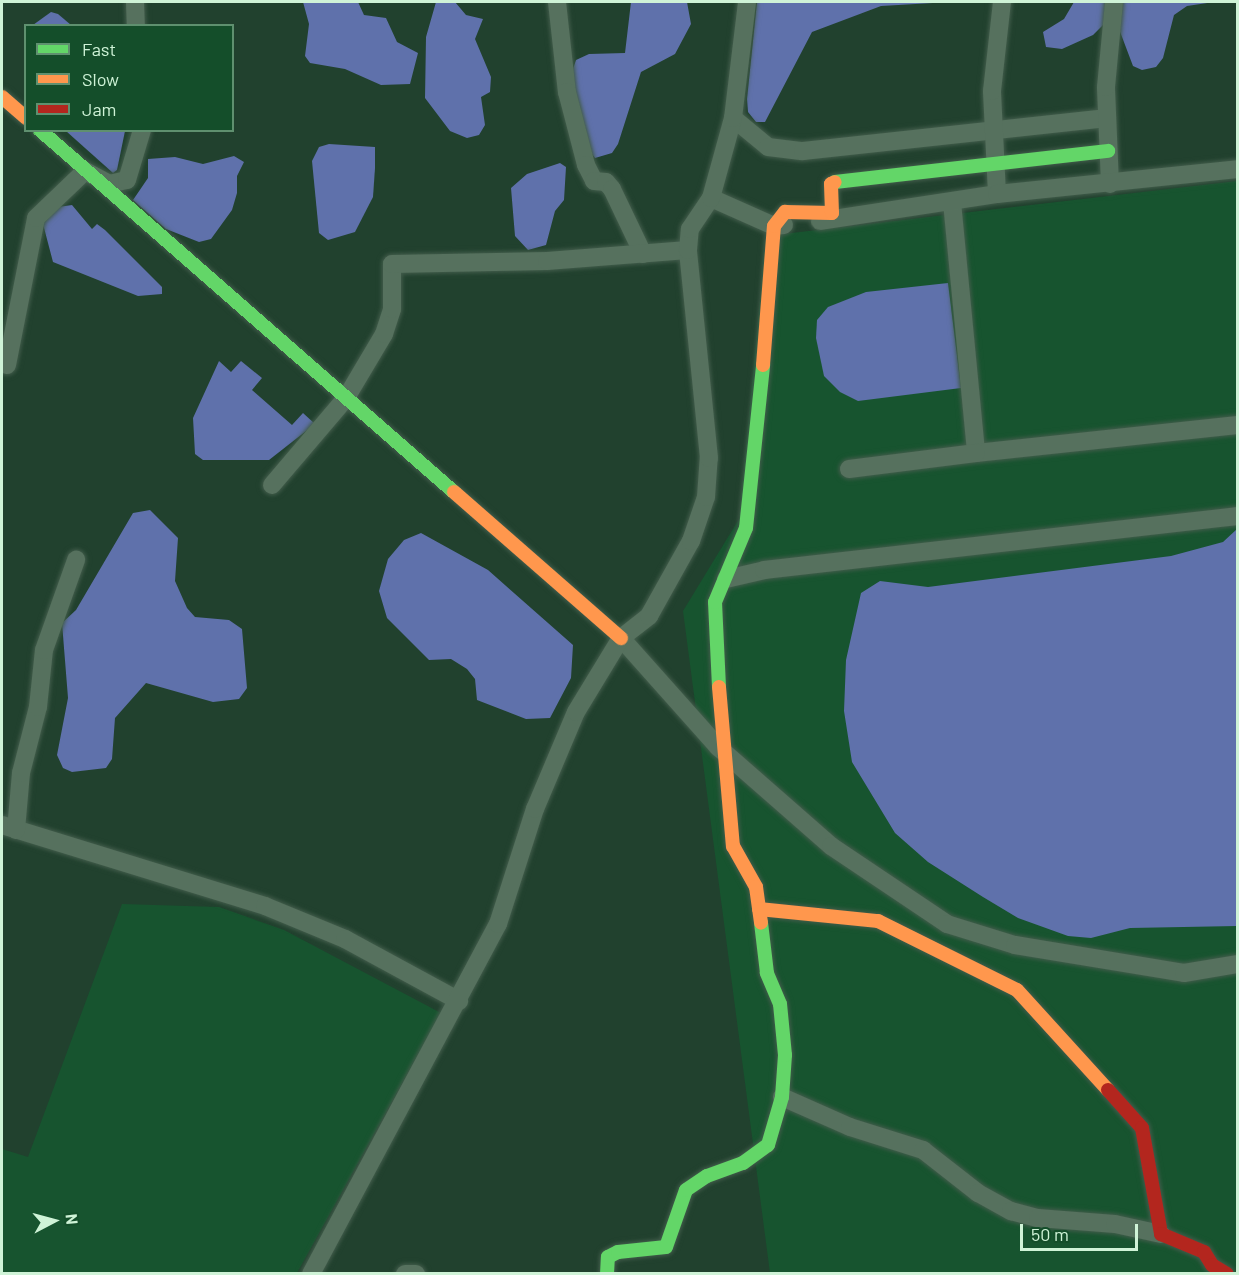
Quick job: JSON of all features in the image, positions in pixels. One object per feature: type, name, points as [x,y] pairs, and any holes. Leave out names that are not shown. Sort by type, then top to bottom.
[{"type":"street","points":[[135,2],[136,24]]},
{"type":"street","points":[[557,2],[567,92],[586,165],[594,181],[606,182],[612,189],[643,254]]},
{"type":"street","points":[[311,1274],[498,924],[554,759],[621,638],[649,616],[671,583],[706,497],[705,386],[688,250],[690,229],[711,198],[733,118],[747,2]]},
{"type":"street","points":[[996,194],[992,90],[1002,2]]},
{"type":"street","points":[[1110,184],[1107,118],[1114,2]]},
{"type":"street","points":[[2,97],[24,116]]},
{"type":"street","points":[[733,118],[768,147],[803,151],[1107,118]]},
{"type":"street","points":[[42,132],[621,638],[723,752],[831,846],[947,924],[1015,945],[1173,971],[1238,964]]},
{"type":"street","points":[[86,171],[109,183],[127,180],[141,132]]},
{"type":"street","points":[[607,1274],[608,1257],[618,1252],[666,1247],[686,1190],[707,1176],[743,1163],[768,1145],[782,1097],[783,1021],[766,973],[759,909],[752,875],[733,846],[723,752],[714,623],[716,602],[746,528],[754,484],[774,226],[785,212],[832,213],[831,184],[842,178],[1108,151]]},
{"type":"street","points":[[711,198],[774,226],[996,194],[1238,169]]},
{"type":"street","points":[[7,365],[36,218],[86,171]]},
{"type":"street","points":[[952,202],[976,453]]},
{"type":"street","points":[[272,485],[346,398],[384,334],[392,309],[392,264],[643,254],[688,250]]},
{"type":"street","points":[[849,469],[1238,425]]},
{"type":"street","points":[[726,579],[764,570],[1238,516]]},
{"type":"street","points":[[76,560],[45,650],[38,707],[9,828],[265,906],[345,939],[459,1000]]},
{"type":"street","points":[[759,909],[878,921],[1017,990],[1077,1059],[1123,1101],[1142,1128],[1161,1234]]},
{"type":"street","points":[[782,1097],[850,1127],[923,1150],[978,1193],[1011,1211],[1038,1218],[1115,1224],[1161,1234],[1204,1252],[1212,1265],[1227,1274]]},
{"type":"street","points":[[405,1274],[416,1274]]},
{"type":"shaded area","points":[[1237,181],[1237,1273],[770,1273],[683,611],[739,519],[766,236]]},
{"type":"shaded area","points":[[122,904],[219,907],[284,930],[441,1013],[297,1273],[2,1274],[2,1149],[28,1157]]},
{"type":"water","points":[[303,2],[358,2],[364,15],[386,18],[397,42],[418,53],[410,84],[381,85],[345,69],[310,63],[305,56],[309,24]]},
{"type":"water","points":[[436,2],[455,2],[466,15],[483,19],[475,39],[491,77],[490,92],[481,97],[485,125],[479,135],[467,138],[450,131],[425,98],[426,37]]},
{"type":"water","points":[[631,2],[687,2],[691,24],[675,54],[641,72],[618,144],[612,153],[595,158],[587,147],[571,75],[576,60],[589,54],[625,53]]},
{"type":"water","points":[[757,2],[950,2],[881,6],[812,32],[765,122],[756,122],[748,112],[747,99]]},
{"type":"water","points":[[1074,2],[1106,2],[1104,24],[1093,35],[1062,49],[1046,47],[1043,32],[1064,19]]},
{"type":"water","points":[[1123,2],[1214,2],[1187,6],[1174,15],[1163,58],[1156,67],[1142,70],[1133,66],[1119,29]]},
{"type":"water","points":[[51,12],[58,14],[70,24],[34,24]]},
{"type":"water","points":[[67,132],[125,132],[117,170],[113,173]]},
{"type":"water","points":[[329,144],[375,147],[375,168],[373,197],[355,232],[328,240],[319,233],[312,161],[319,147]]},
{"type":"water","points":[[234,156],[244,162],[237,176],[237,193],[232,210],[211,239],[199,242],[166,229],[133,200],[148,178],[148,159],[175,157],[203,164]]},
{"type":"water","points":[[560,163],[566,167],[564,200],[555,211],[546,245],[528,250],[515,236],[511,188],[527,174]]},
{"type":"water","points":[[72,205],[92,229],[97,224],[105,230],[162,287],[162,294],[138,296],[53,262],[43,224],[58,207]]},
{"type":"water","points":[[948,283],[961,388],[858,401],[840,392],[824,376],[816,338],[817,320],[828,307],[866,292]]},
{"type":"water","points":[[219,361],[231,372],[241,361],[262,378],[252,390],[292,425],[303,413],[315,424],[269,460],[203,460],[195,454],[193,418]]},
{"type":"water","points":[[150,510],[178,538],[175,581],[187,608],[195,617],[229,620],[242,629],[247,688],[239,699],[213,702],[146,683],[115,718],[112,759],[106,768],[72,772],[63,768],[57,755],[68,698],[62,623],[76,610],[133,513]]},
{"type":"water","points":[[1237,529],[1237,926],[1130,928],[1091,938],[1068,936],[1018,918],[928,862],[895,833],[852,762],[844,711],[846,660],[861,593],[880,581],[928,587],[1171,556],[1223,542]]},
{"type":"water","points":[[421,533],[488,570],[573,645],[571,678],[550,718],[526,719],[477,700],[475,679],[467,669],[451,659],[429,660],[387,618],[379,591],[388,559],[404,540]]},
{"type":"traffic: fast","points":[[42,132],[454,492]]},
{"type":"traffic: fast","points":[[835,182],[1108,151]]},
{"type":"traffic: fast","points":[[719,687],[715,602],[746,528],[763,365]]},
{"type":"traffic: fast","points":[[607,1274],[608,1257],[618,1252],[666,1247],[686,1190],[707,1176],[743,1163],[768,1145],[782,1097],[785,1055],[780,1004],[767,973],[761,923]]},
{"type":"traffic: slow","points":[[2,97],[24,116]]},
{"type":"traffic: slow","points":[[763,365],[774,226],[785,212],[832,213],[831,184],[835,182]]},
{"type":"traffic: slow","points":[[454,492],[621,638]]},
{"type":"traffic: slow","points":[[719,687],[733,846],[756,887],[761,923]]},
{"type":"traffic: slow","points":[[759,909],[878,921],[1017,990],[1108,1090]]},
{"type":"traffic: jam","points":[[1108,1090],[1142,1128],[1161,1234],[1204,1252],[1212,1265],[1227,1274]]}]
